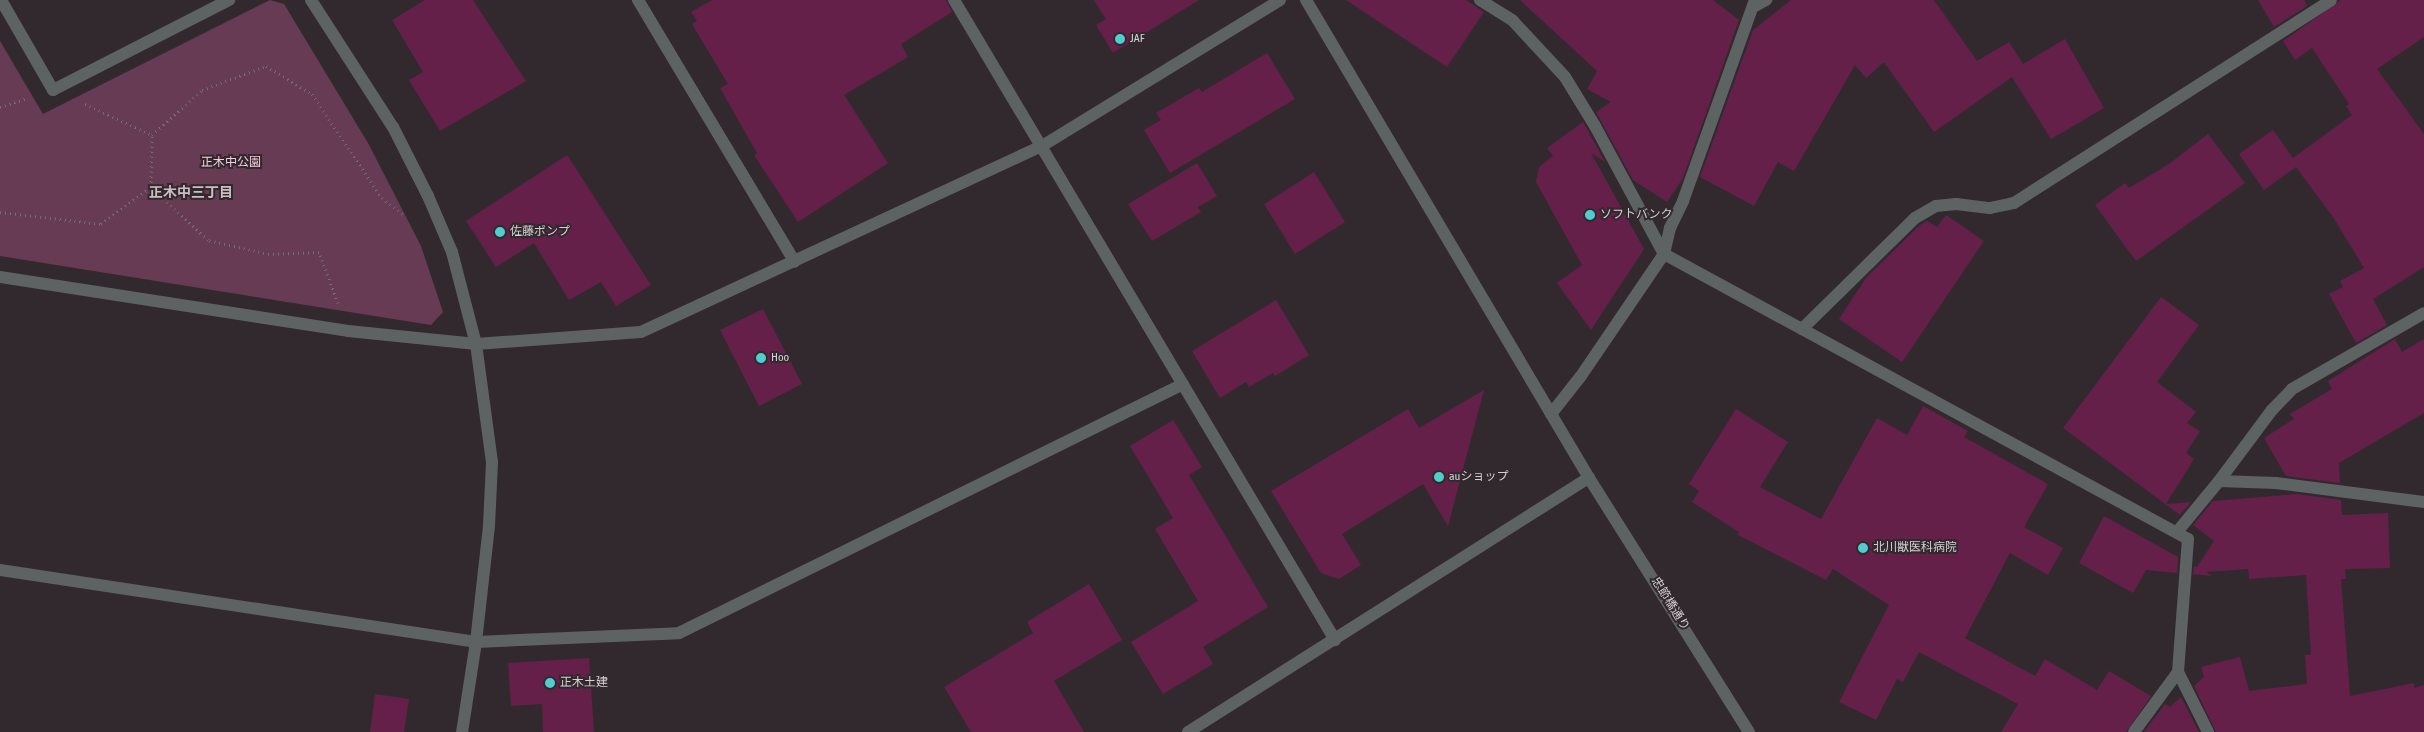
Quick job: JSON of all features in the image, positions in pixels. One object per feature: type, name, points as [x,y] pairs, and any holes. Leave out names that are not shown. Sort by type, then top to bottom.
[{"type":"street","points":[[1,0],[53,90],[229,0]]},
{"type":"street","points":[[311,0],[393,127],[428,196],[452,252],[476,344],[492,462],[489,526],[476,642],[462,732]]},
{"type":"street","points":[[638,0],[795,262]]},
{"type":"street","points":[[954,0],[1335,640]]},
{"type":"street","points":[[0,277],[348,331],[476,344],[641,332],[1042,146],[1280,0]]},
{"type":"street","name":"忠節橋通り","points":[[1306,0],[1551,414],[1748,732]]},
{"type":"street","points":[[1480,0],[1513,21],[1565,77],[1595,126],[1664,254],[2188,539],[2178,672],[2208,732]]},
{"type":"street","points":[[1802,330],[1915,218],[1936,206],[1956,204],[1990,208],[2014,203],[2331,0]]},
{"type":"street","points":[[1551,414],[1581,376],[1664,254],[1670,228],[1756,1]]},
{"type":"street","points":[[2177,532],[2220,482],[2272,410],[2292,389],[2424,312]]},
{"type":"street","points":[[0,570],[476,642],[679,633],[1183,384]]},
{"type":"street","points":[[1188,732],[1590,478]]},
{"type":"street","points":[[2220,482],[2276,483],[2424,502]]},
{"type":"street","points":[[2134,732],[2178,672]]},
{"type":"path","points":[[348,331],[319,252],[269,254],[208,240],[151,187],[152,135],[202,90],[266,66],[312,94],[382,198],[413,222]]},
{"type":"path","points":[[53,90],[152,135]]},
{"type":"path","points":[[0,212],[101,224],[151,187]]},
{"type":"green space","name":"正木中公園","points":[[270,0],[284,4],[368,143],[421,246],[443,312],[431,325],[0,256],[0,41],[43,114]]},
{"type":"building","points":[[425,0],[473,0],[526,81],[440,131],[409,80],[423,72],[392,20]]},
{"type":"building","points":[[712,0],[946,0],[952,12],[901,44],[908,57],[844,95],[888,163],[798,222],[754,155],[757,153],[720,88],[728,84],[692,24],[697,21],[691,12]]},
{"type":"building","name":"JAF","points":[[1094,0],[1199,0],[1113,53],[1096,25],[1106,19]]},
{"type":"building","points":[[1346,0],[1466,0],[1484,12],[1447,67]]},
{"type":"building","points":[[1520,0],[1713,0],[1739,20],[1683,178],[1667,202],[1633,180],[1596,112],[1611,102],[1587,89],[1597,71]]},
{"type":"building","points":[[1791,0],[1934,0],[1977,61],[2009,42],[2023,64],[2065,39],[2104,108],[2051,139],[2012,77],[1934,132],[1884,62],[1866,78],[1855,65],[1794,171],[1778,162],[1754,206],[1700,177],[1753,30]]},
{"type":"building","points":[[2258,0],[2304,0],[2307,6],[2274,27]]},
{"type":"building","points":[[2341,0],[2424,0],[2424,37],[2377,69],[2424,134],[2424,267],[2373,299],[2387,325],[2356,343],[2329,294],[2343,287],[2340,281],[2364,268],[2333,217],[2296,167],[2264,190],[2239,154],[2273,130],[2293,158],[2352,115],[2346,106],[2349,104],[2312,48],[2295,60],[2283,41]]},
{"type":"building","points":[[1267,53],[1295,99],[1170,173],[1144,130],[1161,120],[1156,113],[1199,88],[1202,92]]},
{"type":"building","name":"ソフトバンク","points":[[1583,122],[1605,162],[1591,153],[1644,249],[1591,330],[1557,283],[1582,265],[1536,182],[1539,167],[1553,156],[1547,148]]},
{"type":"building","points":[[2208,134],[2245,183],[2136,261],[2095,205],[2125,183],[2129,188],[2169,164]]},
{"type":"building","points":[[567,155],[651,285],[616,306],[601,282],[569,300],[534,243],[496,267],[466,221]]},
{"type":"building","points":[[1197,163],[1217,196],[1198,207],[1201,212],[1152,241],[1128,204]]},
{"type":"building","points":[[1314,172],[1345,222],[1295,254],[1264,204]]},
{"type":"building","points":[[1946,215],[1984,241],[1902,362],[1839,319],[1866,278],[1920,225],[1927,221],[1937,227]]},
{"type":"building","points":[[2161,297],[2199,325],[2157,382],[2196,412],[2187,423],[2200,431],[2186,453],[2194,459],[2166,504],[2191,502],[2180,515],[2063,428]]},
{"type":"building","points":[[1276,300],[1309,355],[1275,376],[1273,373],[1249,387],[1246,382],[1220,398],[1192,351]]},
{"type":"building","name":"Hoo","points":[[763,309],[802,384],[759,406],[720,330]]},
{"type":"building","points":[[2395,339],[2402,352],[2424,339],[2424,413],[2339,463],[2340,483],[2286,476],[2264,438],[2294,419],[2290,414],[2332,389],[2328,381]]},
{"type":"building","points":[[1484,390],[1448,526],[1423,484],[1342,534],[1361,565],[1339,579],[1321,573],[1271,491],[1408,409],[1419,428]]},
{"type":"building","points":[[1923,406],[1968,431],[1964,437],[2048,484],[2024,527],[2063,548],[2048,575],[2010,553],[1965,638],[2035,676],[2045,659],[2097,690],[2109,671],[2151,696],[2126,732],[2001,732],[2018,704],[1919,652],[1903,682],[1897,679],[1876,720],[1839,702],[1889,605],[1833,569],[1826,580],[1738,535],[1739,532],[1692,502],[1699,491],[1689,484],[1736,409],[1788,442],[1760,487],[1821,519],[1877,418],[1907,435]]},
{"type":"building","points":[[1173,420],[1202,467],[1189,475],[1268,607],[1203,647],[1213,664],[1163,694],[1131,642],[1198,601],[1155,529],[1173,518],[1130,446]]},
{"type":"building","points":[[2297,494],[2341,500],[2342,515],[2388,513],[2390,568],[2345,569],[2346,579],[2341,579],[2350,696],[2414,683],[2414,688],[2424,685],[2424,732],[2216,732],[2194,686],[2204,677],[2201,667],[2240,657],[2249,691],[2307,684],[2305,655],[2311,655],[2306,575],[2249,579],[2248,569],[2206,572],[2212,576],[2193,574],[2194,566],[2197,567],[2214,541],[2193,525],[2213,501]]},
{"type":"building","points":[[2104,516],[2178,557],[2177,573],[2146,570],[2133,593],[2079,563]]},
{"type":"building","points":[[1089,584],[1122,640],[1054,681],[1084,732],[971,732],[944,687],[1033,633],[1027,622]]},
{"type":"building","name":"正木土建","points":[[589,658],[594,732],[543,732],[542,704],[511,706],[508,663]]},
{"type":"building","points":[[375,694],[409,699],[404,732],[370,732]]},
{"type":"building","points":[[2181,697],[2199,732],[2144,732],[2165,704],[2170,707]]},
{"type":"place","name":"JAF","points":[[1120,39]]},
{"type":"place","name":"ソフトバンク","points":[[1590,215]]},
{"type":"place","name":"佐藤ポンプ","points":[[500,232]]},
{"type":"place","name":"Hoo","points":[[761,358]]},
{"type":"place","name":"auショップ","points":[[1439,477]]},
{"type":"place","name":"北川獣医科病院","points":[[1863,548]]},
{"type":"place","name":"正木土建","points":[[550,683]]},
{"type":"district","name":"正木中三丁目","points":[[191,192]]}]
